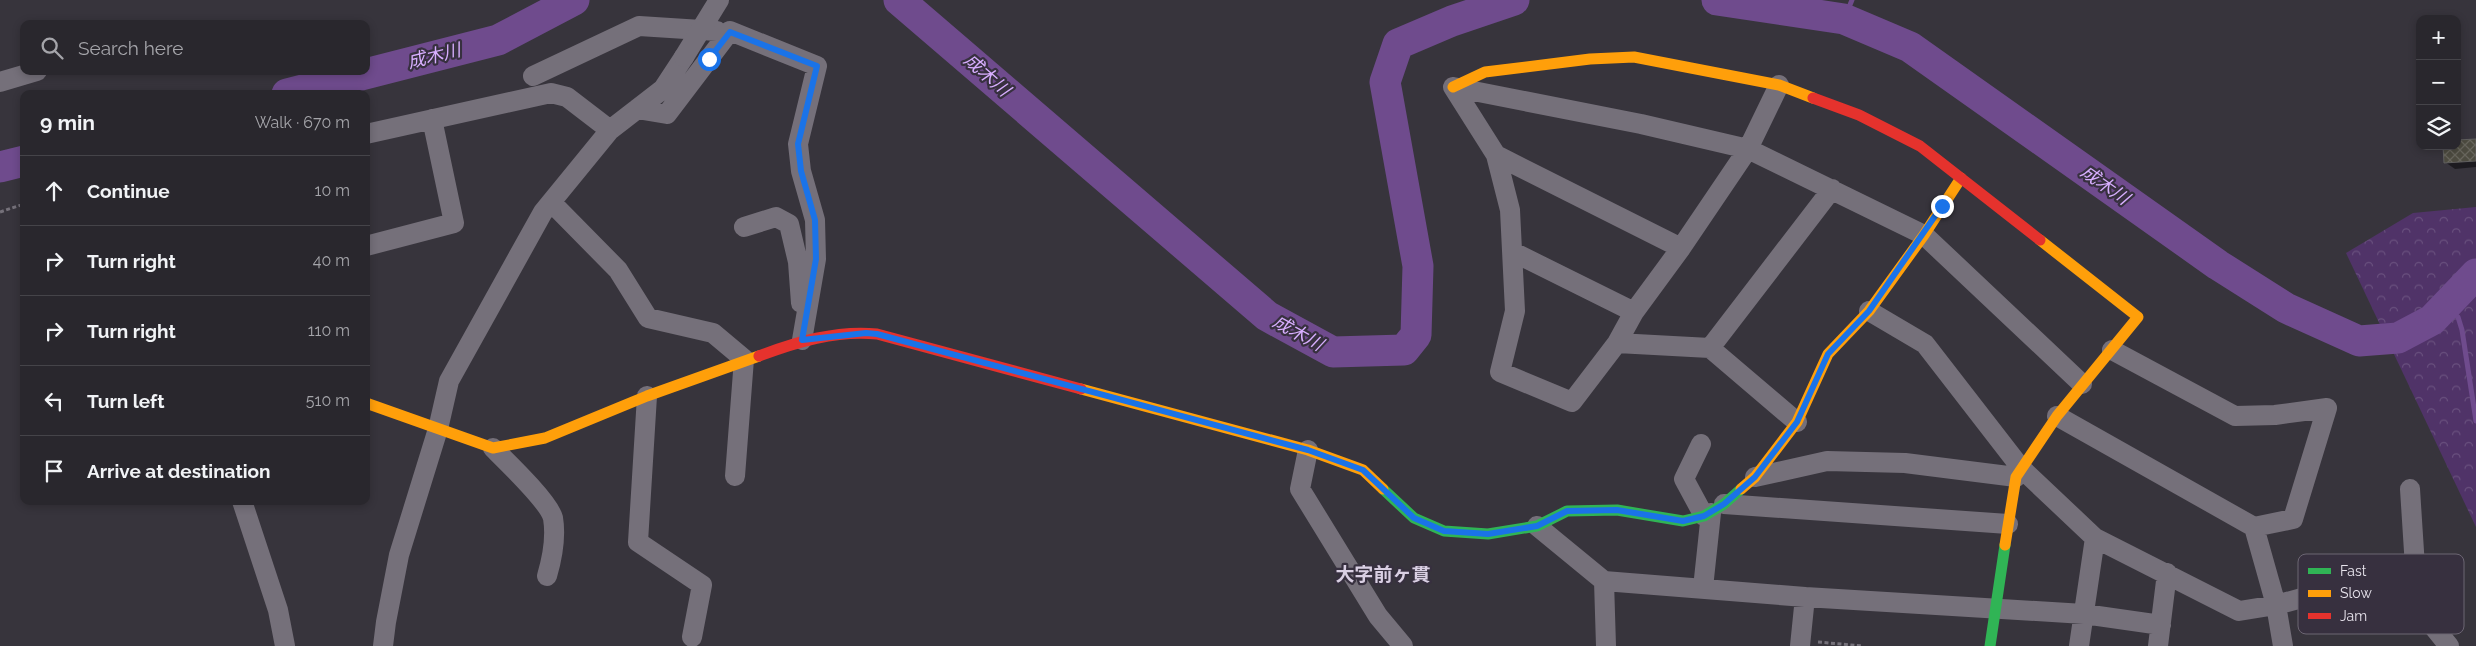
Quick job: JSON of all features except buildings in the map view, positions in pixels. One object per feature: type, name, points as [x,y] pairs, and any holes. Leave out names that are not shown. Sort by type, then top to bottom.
[{"type":"street","points":[[384,646],[386,622],[399,555],[438,429],[449,381],[543,212],[610,130],[663,89],[719,0]]},
{"type":"street","points":[[533,76],[639,26],[730,32],[817,66],[798,144],[801,171],[815,220],[816,259],[802,340]]},
{"type":"street","points":[[637,109],[667,114],[730,32]]},
{"type":"street","points":[[1453,87],[1485,72],[1590,59],[1634,57],[1779,85],[1859,115],[1920,146],[2138,317],[2057,416],[2019,472],[2008,524],[1994,608],[1990,646]]},
{"type":"street","points":[[0,82],[24,75]]},
{"type":"street","points":[[1453,87],[1496,155],[1510,210],[1514,252],[1515,310],[1500,372],[1572,402],[1617,343],[1634,312],[1681,248],[1748,149],[1779,85]]},
{"type":"street","points":[[1453,87],[1641,124],[1748,149],[1924,235],[2082,384]]},
{"type":"street","points":[[370,133],[551,93],[567,97],[610,130]]},
{"type":"street","points":[[370,245],[454,223],[432,119]]},
{"type":"street","points":[[1496,155],[1681,248]]},
{"type":"street","points":[[492,448],[545,438],[744,359],[802,340],[866,333],[877,334],[1308,450],[1363,470],[1414,518],[1444,531],[1488,534],[1537,526],[1567,511],[1617,510],[1683,521],[1713,511],[1755,477],[1797,422],[1828,354],[1869,311],[1924,235],[1961,178]]},
{"type":"street","points":[[1710,348],[1832,189]]},
{"type":"street","points":[[551,202],[618,270],[648,318],[713,333],[744,359]]},
{"type":"street","points":[[744,227],[776,217],[789,224],[798,262],[802,340]]},
{"type":"street","points":[[1514,252],[1634,312]]},
{"type":"street","points":[[1869,311],[1925,344],[2019,472],[2095,538],[2239,611],[2276,605],[2298,599]]},
{"type":"street","points":[[1617,343],[1710,348],[1797,422]]},
{"type":"street","points":[[2057,416],[2254,527],[2293,519],[2327,408],[2275,415],[2235,416],[2112,350]]},
{"type":"street","points":[[734,476],[744,359]]},
{"type":"street","points":[[647,396],[638,542],[702,585],[692,637]]},
{"type":"street","points":[[370,404],[492,448],[521,474],[552,517],[552,560],[547,576]]},
{"type":"street","points":[[1701,444],[1684,479],[1713,511],[2008,524]]},
{"type":"street","points":[[1308,450],[1300,489],[1378,616],[1399,644]]},
{"type":"street","points":[[1755,477],[1827,461],[1905,463],[2019,472]]},
{"type":"street","points":[[2410,489],[2414,554]]},
{"type":"street","points":[[243,505],[278,610],[285,646]]},
{"type":"street","points":[[1703,588],[1713,511]]},
{"type":"street","points":[[1537,526],[1604,581],[1806,597],[2084,614],[2161,625]]},
{"type":"street","points":[[2254,527],[2276,605],[2283,646]]},
{"type":"street","points":[[2079,646],[2095,538]]},
{"type":"street","points":[[2158,646],[2167,573]]},
{"type":"street","points":[[1604,581],[1606,646]]},
{"type":"street","points":[[1800,644],[1806,597]]},
{"type":"street","points":[[2439,634],[2449,646]]},
{"type":"path","points":[[0,212],[20,205]]},
{"type":"path","points":[[1800,644],[1862,646]]},
{"type":"green space","points":[[2476,207],[2476,527],[2346,253],[2413,213]]},
{"type":"waterway","name":"成木川","points":[[370,73],[498,40],[574,0]]},
{"type":"waterway","name":"成木川","points":[[899,0],[1267,316],[1333,352],[1404,350],[1416,335],[1418,266],[1385,82],[1398,44],[1452,21],[1514,0]]},
{"type":"waterway","name":"成木川","points":[[1717,0],[1844,19],[1910,47],[2218,265],[2286,308],[2359,341],[2398,338],[2432,320],[2476,274]]},
{"type":"waterway","points":[[1844,19],[1852,0]]},
{"type":"waterway","name":"成木川","points":[[303,90],[361,75]]},
{"type":"waterway","name":"成木川","points":[[0,167],[20,162]]},
{"type":"waterway","points":[[2444,307],[2458,317],[2462,330],[2476,421]]},
{"type":"traffic: fast","points":[[1383,489],[1414,518],[1444,531],[1488,534],[1537,526],[1567,511],[1617,510],[1683,521],[1704,516],[1724,504],[1741,489]]},
{"type":"traffic: fast","points":[[1990,646],[2005,545]]},
{"type":"traffic: slow","points":[[1453,87],[1485,72],[1590,59],[1634,57],[1779,85],[1813,98]]},
{"type":"traffic: slow","points":[[1741,489],[1755,477],[1797,422],[1828,354],[1869,311],[1924,235],[1961,178]]},
{"type":"traffic: slow","points":[[2005,545],[2016,477],[2057,416],[2138,317],[2040,240]]},
{"type":"traffic: slow","points":[[370,404],[493,448],[545,438],[647,396],[759,356]]},
{"type":"traffic: slow","points":[[1081,389],[1308,450],[1363,470],[1383,489]]},
{"type":"traffic: jam","points":[[1813,98],[1859,115],[1920,146],[2040,240]]},
{"type":"traffic: jam","points":[[759,356],[816,338],[846,334],[877,334],[1081,389]]},
{"type":"district","name":"大字前ヶ貫","points":[[1383,574]]},
{"type":"route","points":[[709,59],[730,32],[817,66],[798,144],[801,171],[815,220],[816,259],[802,340],[866,333],[877,334],[1308,450],[1363,470],[1414,518],[1444,531],[1488,534],[1537,526],[1567,511],[1617,510],[1683,521],[1711,513],[1755,477],[1797,422],[1828,354],[1869,311],[1924,235],[1942,206]]}]
